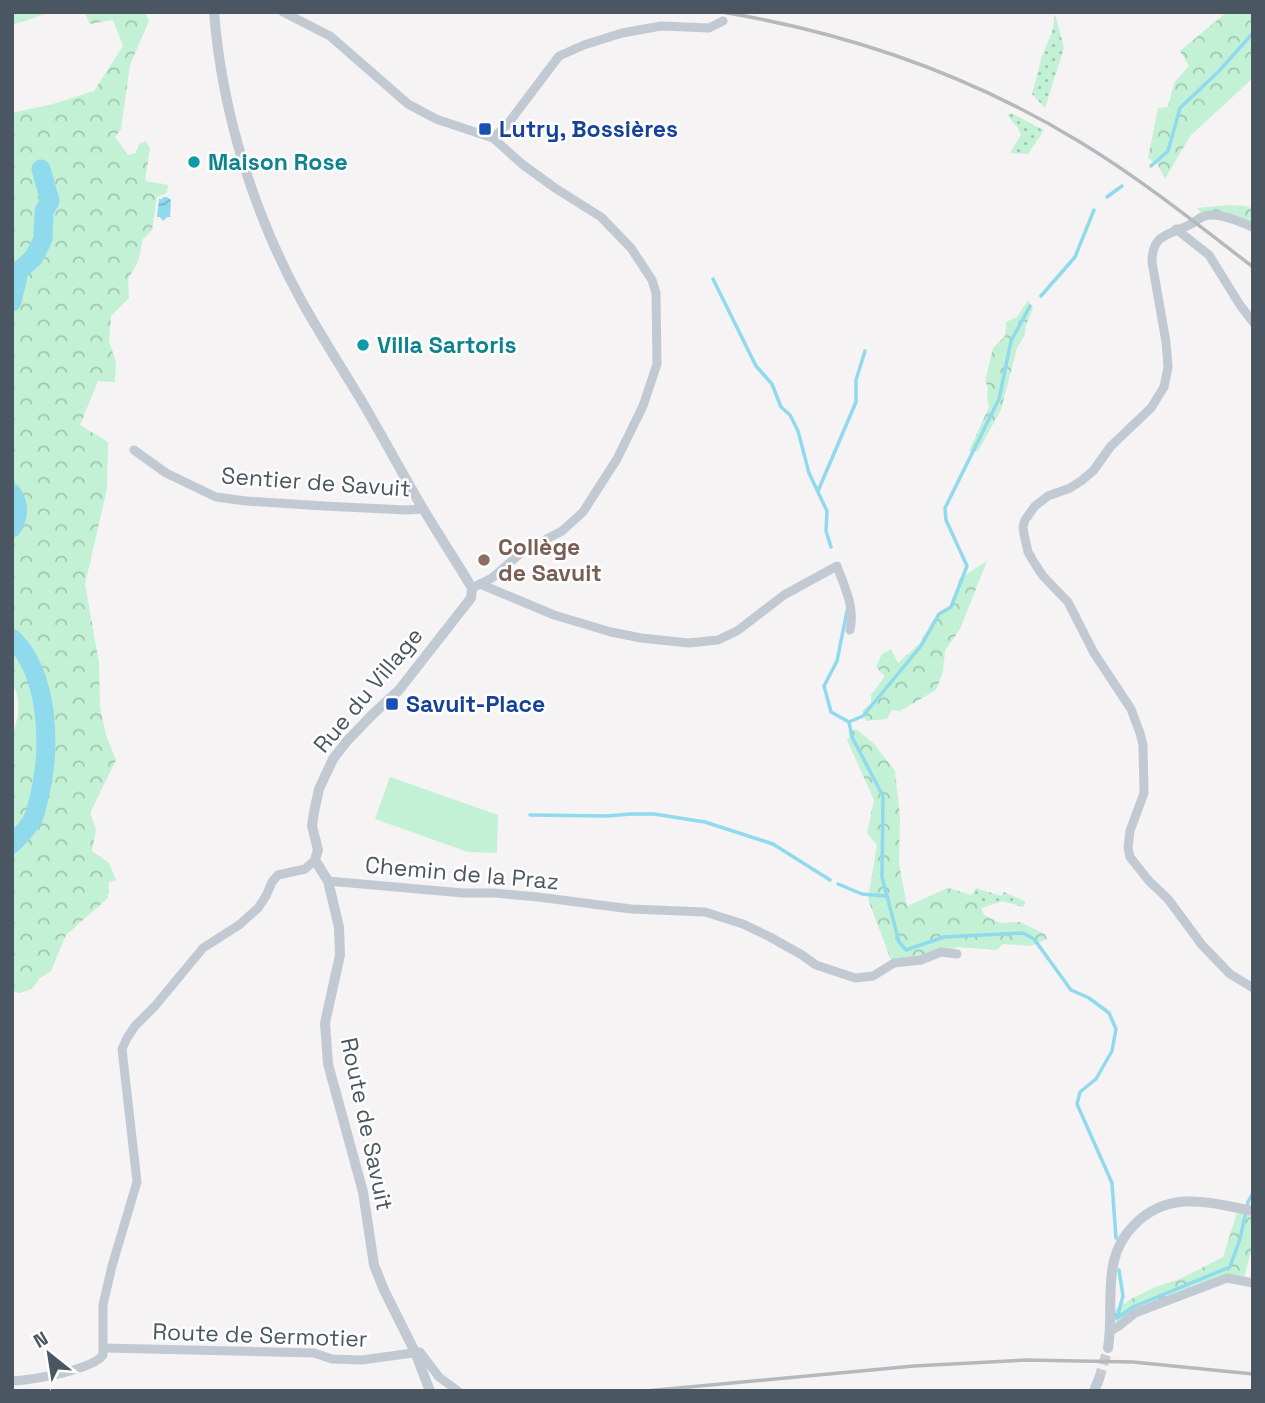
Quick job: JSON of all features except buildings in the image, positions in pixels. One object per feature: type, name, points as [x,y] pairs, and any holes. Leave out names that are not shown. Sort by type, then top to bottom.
[{"type":"street","points":[[214,12],[217,46],[229,108],[247,173],[272,240],[301,299],[423,509],[476,586],[554,615],[611,632],[690,643],[718,640],[728,636],[784,595],[837,566],[851,603],[850,630]]},
{"type":"street","points":[[284,12],[330,36],[408,104],[436,119],[493,138],[522,164],[601,218],[631,248],[652,280],[656,293],[657,364],[643,406],[617,459],[583,512],[562,531],[522,552],[492,578],[476,586]]},
{"type":"street","points":[[493,138],[507,125],[559,56],[622,33],[661,26],[709,27],[723,21]]},
{"type":"street","points":[[1253,227],[1221,217],[1205,216],[1159,238],[1152,254],[1167,355],[1168,367],[1164,387],[1151,408],[1111,446],[1093,471],[1070,488],[1040,502],[1025,520],[1023,527],[1028,552],[1043,576],[1068,602],[1094,653],[1131,709],[1140,733],[1143,745],[1144,793],[1130,831],[1129,854],[1149,881],[1168,899],[1202,945],[1230,974],[1253,988]]},
{"type":"street","points":[[1173,231],[1209,255],[1253,322]]},
{"type":"street","name":"Sentier de Savuit","points":[[134,450],[166,473],[216,497],[246,501],[423,509]]},
{"type":"street","name":"Rue du Village","points":[[315,860],[318,850],[312,826],[314,811],[319,789],[333,759],[347,741],[398,690],[471,598],[476,586]]},
{"type":"street","points":[[12,1381],[33,1380],[96,1362],[103,1355],[103,1305],[137,1182],[122,1049],[127,1038],[203,948],[239,925],[258,908],[278,875],[305,869],[315,860]]},
{"type":"street","name":"Route de Savuit","points":[[315,860],[328,881],[339,927],[341,955],[324,1023],[328,1063],[362,1192],[374,1265],[415,1352],[430,1391]]},
{"type":"street","name":"Chemin de la Praz","points":[[328,881],[538,897],[631,909],[705,912],[743,924],[816,965],[855,978],[873,976],[894,963],[920,960],[941,952],[957,954]]},
{"type":"street","points":[[1108,1348],[1114,1261],[1121,1242],[1138,1221],[1153,1209],[1179,1201],[1198,1200],[1253,1211]]},
{"type":"street","points":[[1110,1331],[1135,1313],[1227,1278],[1253,1283]]},
{"type":"street","name":"Route de Sermotier","points":[[104,1348],[314,1353],[332,1359],[362,1360],[415,1352]]},
{"type":"street","points":[[415,1352],[420,1352],[439,1377],[458,1391]]},
{"type":"street","points":[[1094,1391],[1099,1378]]},
{"type":"green space","points":[[12,12],[51,12],[12,25]]},
{"type":"green space","points":[[84,12],[145,12],[149,21],[130,65],[121,129],[115,137],[128,155],[136,153],[139,144],[146,141],[150,148],[145,181],[168,185],[167,193],[157,197],[152,230],[143,239],[138,262],[128,279],[129,298],[111,316],[109,341],[116,362],[115,382],[98,381],[80,425],[108,442],[107,489],[85,584],[99,663],[100,707],[106,735],[116,760],[90,813],[96,829],[92,851],[109,863],[116,880],[109,882],[108,898],[66,935],[51,971],[40,978],[32,989],[20,993],[12,992],[12,736],[18,709],[12,682],[12,113],[94,91],[123,46],[113,20],[90,24]]},
{"type":"green space","points":[[1227,12],[1253,12],[1253,78],[1190,136],[1165,179],[1158,165],[1148,158],[1158,108],[1168,107],[1174,83],[1189,66],[1180,51]]},
{"type":"green space","points":[[1055,14],[1064,48],[1045,108],[1032,94]]},
{"type":"green space","points":[[1009,113],[1044,130],[1028,154],[1010,153],[1021,135],[1008,116]]},
{"type":"green space","points":[[1229,205],[1253,209],[1253,227],[1204,216],[1197,208]]},
{"type":"green space","points":[[1028,300],[1033,309],[1025,335],[1017,348],[1001,410],[978,451],[969,451],[989,407],[985,381],[993,348],[1005,336],[1006,322],[1017,317]]},
{"type":"green space","points":[[987,561],[960,629],[945,651],[943,672],[936,690],[900,711],[892,710],[887,719],[866,721],[862,711],[871,703],[871,695],[885,676],[876,667],[882,654],[891,649],[898,663],[919,644],[933,621],[955,603],[959,579]]},
{"type":"green space","points":[[856,729],[874,744],[895,771],[900,816],[899,864],[907,906],[948,888],[972,895],[979,902],[984,915],[1000,923],[1020,922],[1045,934],[1047,939],[1031,946],[1003,944],[997,950],[957,947],[920,958],[891,960],[868,899],[877,845],[867,833],[874,800],[847,740],[850,737],[849,731]]},
{"type":"green space","points":[[390,777],[498,815],[497,853],[468,852],[375,819]]},
{"type":"green space","points":[[976,888],[1001,896],[1004,892],[1026,902],[1023,907],[1003,901],[981,908],[972,895]]},
{"type":"green space","points":[[1237,1213],[1253,1216],[1253,1244],[1243,1281],[1227,1278],[1135,1313],[1119,1326],[1115,1320],[1115,1310],[1131,1299],[1180,1279],[1223,1257]]},
{"type":"water","points":[[163,197],[171,200],[170,217],[163,221],[157,217],[159,199]]},
{"type":"waterway","points":[[1151,166],[1168,151],[1180,108],[1219,71],[1253,33]]},
{"type":"waterway","points":[[12,302],[19,271],[34,257],[43,239],[44,211],[50,201],[41,169]]},
{"type":"waterway","points":[[1107,197],[1122,186]]},
{"type":"waterway","points":[[1041,296],[1075,257],[1094,210]]},
{"type":"waterway","points":[[713,279],[756,366],[772,384],[781,407],[790,415],[798,431],[809,473],[827,511],[826,531],[831,547]]},
{"type":"waterway","points":[[849,722],[863,716],[921,646],[939,614],[951,607],[967,566],[946,520],[945,508],[999,399],[1011,341],[1030,306]]},
{"type":"waterway","points":[[818,491],[856,402],[856,380],[865,351]]},
{"type":"waterway","points":[[12,493],[18,510],[12,528]]},
{"type":"waterway","points":[[847,611],[837,661],[824,686],[831,712],[849,722]]},
{"type":"waterway","points":[[12,638],[25,653],[34,672],[40,692],[46,736],[43,779],[35,814],[29,826],[12,844]]},
{"type":"waterway","points":[[849,722],[852,737],[883,796],[882,877],[899,942],[906,950],[944,937],[1023,933],[1034,939],[1071,990],[1089,998],[1109,1013],[1116,1029],[1112,1051],[1096,1079],[1080,1092],[1077,1104],[1112,1183],[1116,1238]]},
{"type":"waterway","points":[[530,815],[654,814],[705,822],[773,844],[830,880]]},
{"type":"waterway","points":[[838,884],[862,894],[886,896]]},
{"type":"waterway","points":[[1117,1318],[1133,1307],[1230,1267],[1240,1239],[1248,1202],[1253,1193]]},
{"type":"waterway","points":[[1117,1318],[1123,1296],[1119,1270]]},
{"type":"tunnel","points":[[1099,1379],[1108,1348]]},
{"type":"railway","points":[[722,12],[862,45],[952,77],[996,96],[1103,156],[1253,267]]},
{"type":"railway","points":[[646,1391],[914,1366],[1026,1360],[1133,1362],[1253,1374]]},
{"type":"place","name":"Lutry, Bossières","points":[[485,129]]},
{"type":"place","name":"Maison Rose","points":[[194,162]]},
{"type":"place","name":"Villa Sartoris","points":[[363,345]]},
{"type":"place","name":"Collège de Savuit","points":[[484,560]]},
{"type":"place","name":"Savuit-Place","points":[[392,704]]}]
